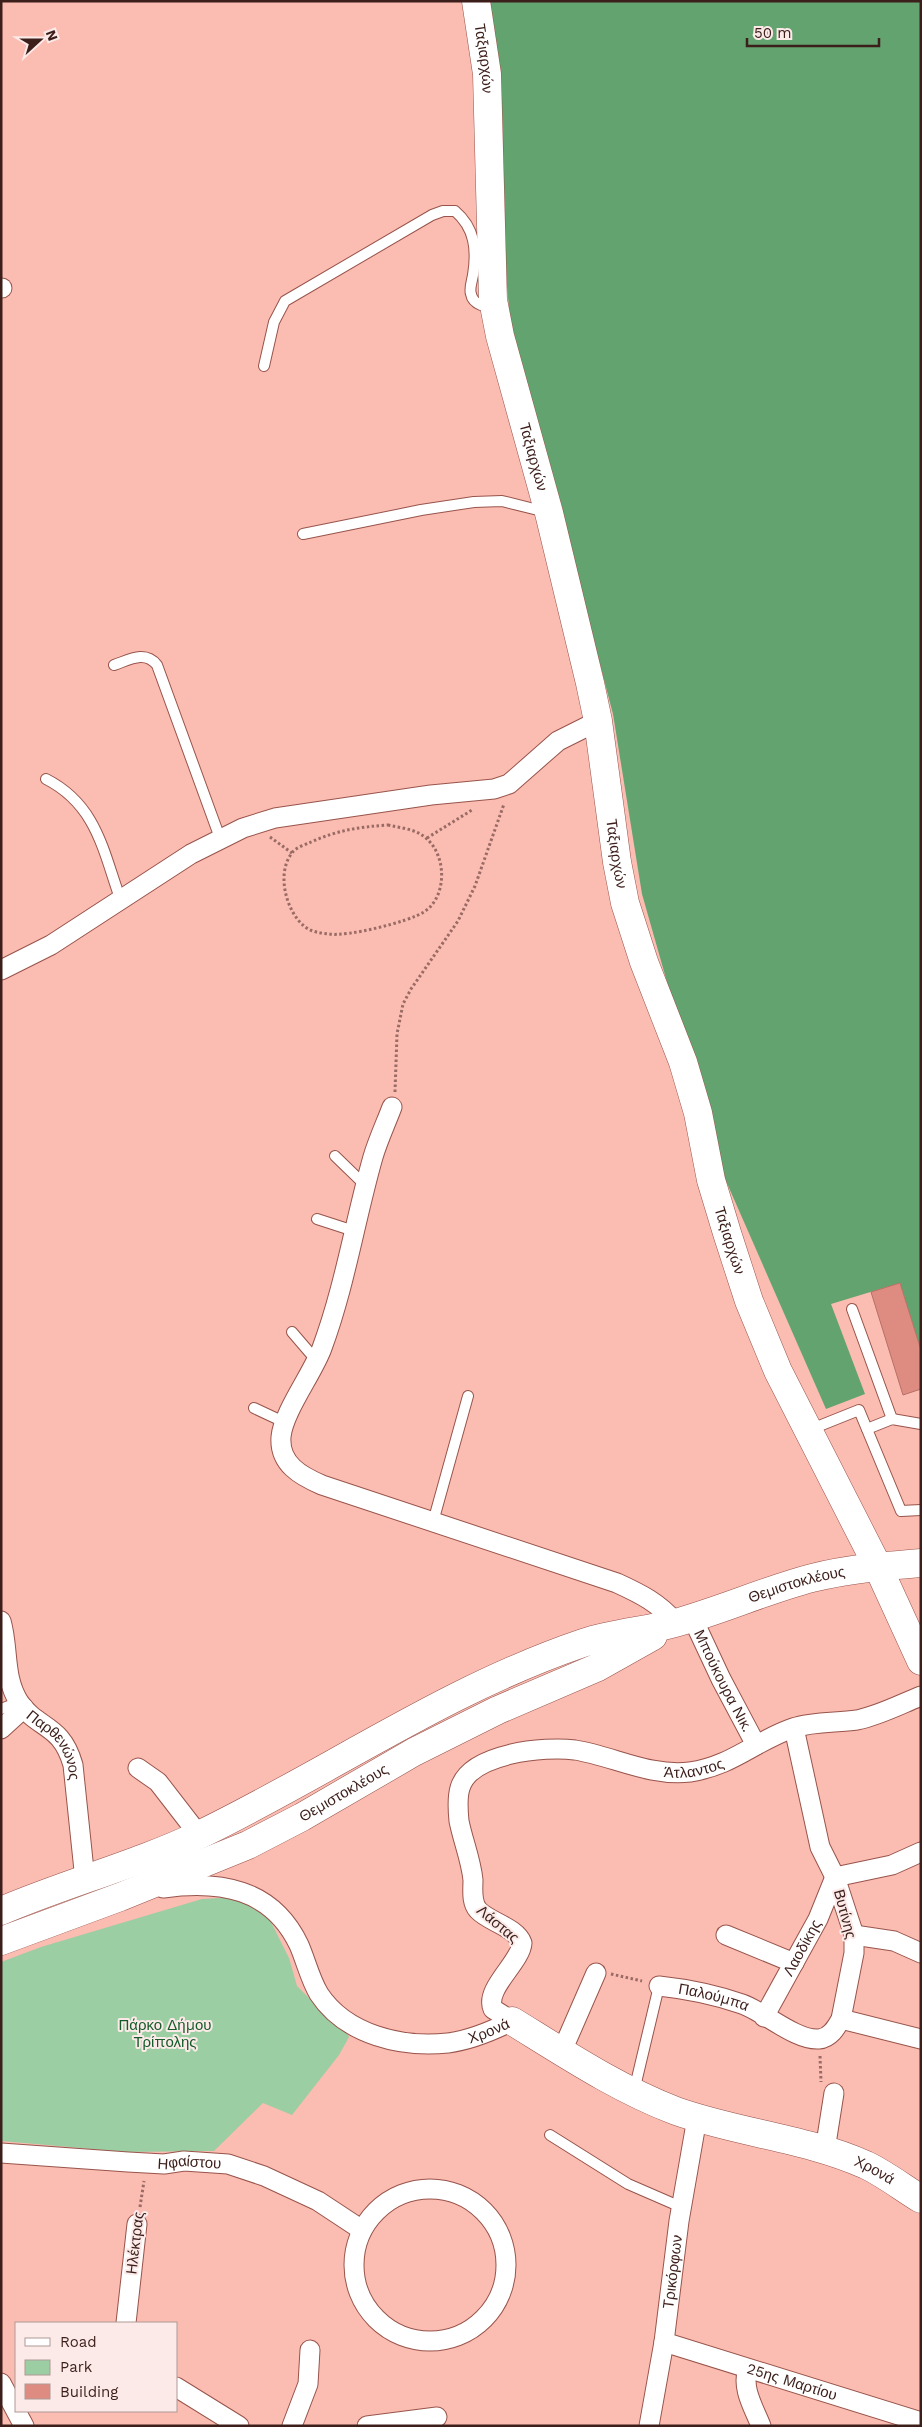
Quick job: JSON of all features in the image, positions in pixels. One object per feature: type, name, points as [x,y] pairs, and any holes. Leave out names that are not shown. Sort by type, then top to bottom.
[{"type":"street","name":"Ταξιαρχών","points":[[476,1],[487,74],[493,300],[500,336],[549,513],[598,721],[617,862],[632,927],[683,1062],[698,1113],[716,1197],[749,1301],[778,1370],[878,1567],[921,1661]]},
{"type":"street","points":[[1,970],[35,954],[121,901],[191,854],[220,838],[275,818],[431,795],[494,789],[510,784],[558,741],[598,721]]},
{"type":"street","name":"Μπούκουρα Νικ.","points":[[392,1107],[374,1156],[354,1231],[348,1263],[316,1360],[281,1436],[283,1454],[289,1465],[300,1476],[322,1485],[617,1583],[654,1601],[684,1620],[721,1679],[756,1745]]},
{"type":"street","name":"Θεμιστοκλέους","points":[[1,1911],[199,1835],[301,1783],[427,1712],[487,1683],[586,1642],[684,1620],[810,1578],[878,1567],[921,1563]]},
{"type":"street","name":"Παρθενώνος","points":[[1,1620],[9,1680],[22,1705],[54,1731],[69,1752],[73,1764],[85,1880]]},
{"type":"street","name":"Θεμιστοκλέους","points":[[1,1941],[120,1897],[256,1841],[302,1817],[414,1752],[498,1710],[596,1668],[684,1620]]},
{"type":"street","name":"Άτλαντος","points":[[463,1780],[468,1773],[484,1763],[541,1750],[575,1750],[632,1766],[672,1773],[719,1766],[756,1745],[794,1728],[859,1720],[921,1696]]},
{"type":"street","points":[[1,1729],[22,1705]]},
{"type":"street","name":"Βυτίνης","points":[[794,1728],[820,1847],[835,1877],[854,1936],[854,1953],[841,2019],[835,2029],[826,2037]]},
{"type":"street","points":[[138,1768],[158,1782],[199,1835]]},
{"type":"street","name":"Λάστας","points":[[463,1780],[458,1798],[459,1822],[471,1869],[475,1906],[484,1915],[518,1936],[522,1943],[520,1952],[502,1978],[491,2003],[493,2009],[512,2021]]},
{"type":"street","points":[[835,1877],[892,1865],[921,1852]]},
{"type":"street","name":"Λαοδίκης","points":[[764,2017],[818,1919],[835,1877]]},
{"type":"street","name":"Χρονά","points":[[120,1897],[163,1888],[204,1884],[229,1887],[255,1897],[278,1914],[291,1930],[318,1992],[328,2006],[359,2028],[377,2036],[414,2043],[448,2043],[491,2031],[512,2021],[634,2092],[698,2118],[825,2150],[867,2166],[921,2199]]},
{"type":"street","points":[[726,1935],[794,1963]]},
{"type":"street","points":[[854,1936],[894,1941],[921,1953]]},
{"type":"street","points":[[562,2051],[596,1973]]},
{"type":"street","name":"Παλούμπα","points":[[659,1986],[684,1989],[744,2004],[764,2017],[808,2038],[818,2039],[826,2037]]},
{"type":"street","points":[[841,2019],[921,2039]]},
{"type":"street","points":[[825,2150],[834,2093]]},
{"type":"street","name":"Τρικόρφων","points":[[654,2424],[681,2207],[698,2118]]},
{"type":"street","name":"Ηφαίστου","points":[[1,2153],[146,2163],[184,2161],[228,2164],[264,2176],[318,2201],[362,2230]]},
{"type":"street","points":[[433,2188],[454,2192],[474,2202],[489,2217],[500,2236],[506,2257],[505,2279],[498,2300],[485,2317],[468,2331],[448,2339],[426,2341],[405,2337],[386,2327],[370,2312],[357,2287],[354,2272],[354,2251],[362,2230],[374,2212],[391,2198],[411,2190],[433,2188]]},
{"type":"street","name":"Ηλέκτρας","points":[[126,2322],[137,2224]]},
{"type":"street","name":"25ης Μαρτίου","points":[[664,2342],[921,2422]]},
{"type":"street","points":[[292,2426],[308,2384],[310,2350]]},
{"type":"street","points":[[748,2369],[745,2381],[747,2391],[761,2426]]},
{"type":"street","points":[[8,2388],[15,2405]]},
{"type":"street","points":[[178,2388],[239,2426]]},
{"type":"street","points":[[18,2412],[24,2426]]},
{"type":"street","points":[[367,2426],[429,2418]]},
{"type":"lane","points":[[264,366],[274,322],[285,302],[386,240],[443,211],[455,210],[469,225],[473,237],[475,259],[470,293],[474,302],[481,305],[493,300]]},
{"type":"lane","points":[[303,534],[421,510],[474,502],[502,501],[549,513]]},
{"type":"lane","points":[[114,666],[144,656],[149,657],[157,665],[220,838]]},
{"type":"lane","points":[[46,779],[69,793],[89,815],[121,901]]},
{"type":"lane","points":[[335,1156],[366,1186]]},
{"type":"lane","points":[[317,1219],[354,1231]]},
{"type":"lane","points":[[852,1310],[892,1419]]},
{"type":"lane","points":[[292,1332],[316,1360]]},
{"type":"lane","points":[[433,1522],[468,1396]]},
{"type":"lane","points":[[254,1408],[286,1422]]},
{"type":"lane","points":[[808,1430],[859,1410],[901,1511],[921,1510]]},
{"type":"lane","points":[[867,1429],[892,1419],[921,1424]]},
{"type":"lane","points":[[1,1709],[22,1705]]},
{"type":"lane","points":[[634,2092],[659,1986]]},
{"type":"lane","points":[[550,2135],[628,2184],[681,2207]]},
{"type":"path","points":[[392,1107],[397,1085],[397,1034],[403,1004],[411,989],[458,921],[489,848],[510,784]]},
{"type":"path","points":[[427,838],[446,824],[479,806]]},
{"type":"path","points":[[388,826],[406,829],[427,838],[437,854],[442,872],[441,886],[435,900],[424,912],[373,930],[335,935],[316,933],[304,926],[288,902],[284,883],[285,867],[292,853],[328,833],[358,827],[388,826]]},
{"type":"path","name":"Παλούμπα","points":[[596,1973],[607,1973],[659,1986]]},
{"type":"path","points":[[826,2037],[821,2053],[819,2079],[824,2088],[834,2093]]},
{"type":"path","name":"Ηλέκτρας","points":[[137,2224],[146,2163]]},
{"type":"green space","points":[[477,1],[921,1],[921,1350],[900,1283],[831,1304],[865,1394],[826,1409],[719,1165],[642,894],[613,714],[510,319],[486,56]]},
{"type":"green space","name":"Πάρκο Δήμου Τρίπολης","points":[[238,1897],[270,1920],[289,1958],[297,1986],[326,2015],[344,2027],[349,2037],[339,2055],[292,2115],[263,2103],[214,2151],[126,2152],[1,2141],[1,1962],[41,1947],[202,1899]]},
{"type":"building","points":[[900,1283],[921,1350],[921,1389],[903,1395],[871,1292]]}]
